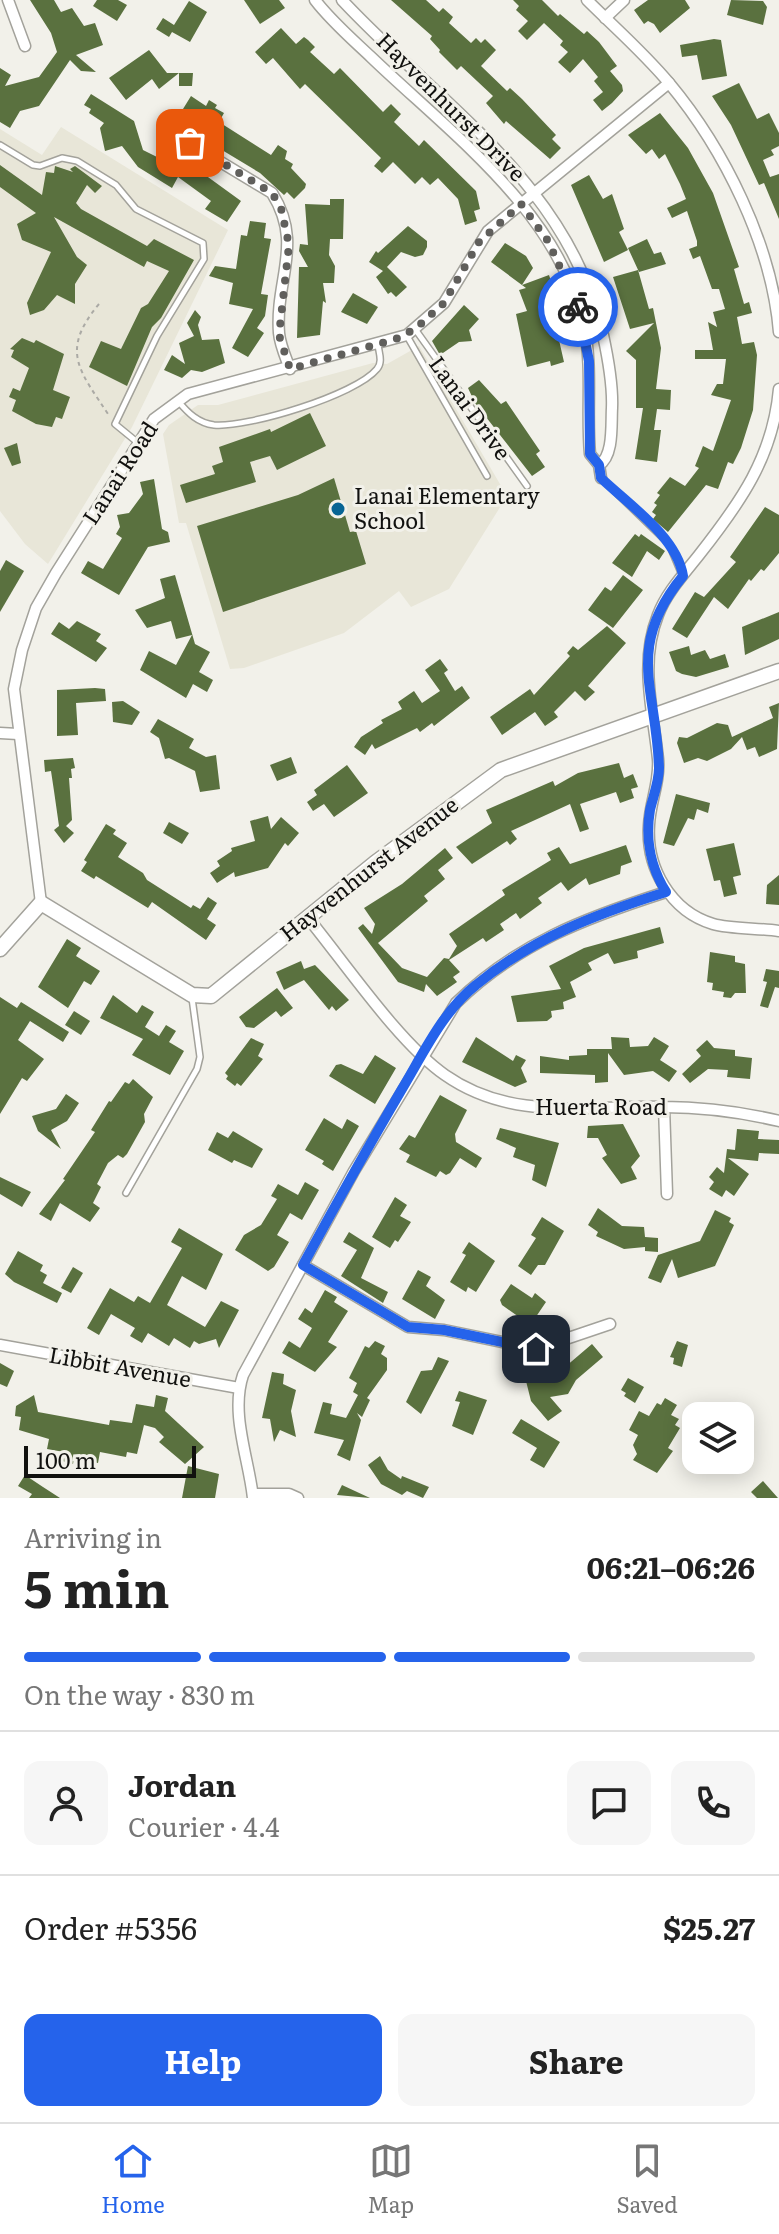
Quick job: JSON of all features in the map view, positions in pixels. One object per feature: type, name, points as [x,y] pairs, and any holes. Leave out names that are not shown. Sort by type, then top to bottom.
[{"type":"main road","name":"Hayvenhurst Avenue","points":[[192,995],[205,997],[218,992],[375,863],[501,770],[779,671]]},
{"type":"main road","points":[[0,949],[41,903],[192,995]]},
{"type":"street","points":[[8,0],[25,46]]},
{"type":"street","name":"Hayvenhurst Drive","points":[[315,0],[521,204],[559,262],[579,310],[591,386],[590,454],[599,465],[601,478]]},
{"type":"street","name":"Hayvenhurst Drive","points":[[342,0],[536,192],[577,256],[598,312],[612,403],[607,455],[599,465]]},
{"type":"street","points":[[587,0],[669,83],[698,124],[741,200],[771,285],[779,332]]},
{"type":"street","points":[[605,18],[624,0]]},
{"type":"street","name":"Hayvenhurst Drive","points":[[348,34],[361,19]]},
{"type":"street","name":"Lanai Road","points":[[41,903],[42,890],[14,689],[22,650],[36,608],[154,419],[188,394],[378,345],[411,332],[444,303],[479,242],[669,83]]},
{"type":"street","points":[[171,132],[272,193],[281,208],[289,245],[279,335],[290,369]]},
{"type":"street","points":[[779,389],[771,433],[753,481],[658,615],[648,650],[651,715],[659,772],[650,813],[648,842],[666,892],[694,915],[715,925],[779,931]]},
{"type":"street","points":[[0,733],[18,734]]},
{"type":"street","points":[[298,1498],[289,1494],[253,1496],[240,1418],[239,1388],[252,1357],[422,1056],[456,1003],[520,952],[589,917],[666,892]]},
{"type":"street","name":"Huerta Road","points":[[308,918],[422,1056],[471,1090],[508,1105],[542,1110],[664,1107],[747,1114],[779,1121]]},
{"type":"street","points":[[664,1107],[667,1194]]},
{"type":"street","points":[[303,1265],[408,1327],[444,1330],[536,1349],[610,1324]]},
{"type":"street","name":"Libbit Avenue","points":[[0,1345],[239,1388]]},
{"type":"lane","points":[[0,145],[33,165],[40,166],[62,158],[77,161],[116,185],[136,209],[203,243],[204,259],[157,336],[115,424],[137,442]]},
{"type":"lane","points":[[411,332],[487,476]]},
{"type":"lane","name":"Lanai Drive","points":[[411,332],[527,486]]},
{"type":"lane","points":[[178,401],[196,420],[217,425],[297,410],[345,389],[377,370],[380,364],[378,345]]},
{"type":"lane","points":[[601,478],[669,544],[683,576]]},
{"type":"lane","points":[[126,1193],[197,1069],[200,1057],[192,995]]},
{"type":"path","points":[[99,304],[78,332],[76,356],[81,373],[115,424]]},
{"type":"shaded area","points":[[61,127],[228,230],[132,427],[48,564],[25,544],[0,511],[0,129],[42,155]]},
{"type":"shaded area","name":"Lanai Elementary School","points":[[419,346],[507,496],[449,589],[411,607],[399,591],[344,633],[244,668],[230,669],[186,523],[179,523],[163,434],[169,425],[198,405],[218,405],[373,363],[387,364]]},
{"type":"building","points":[[30,0],[54,0],[61,12],[72,8],[84,26],[95,23],[103,45],[76,55],[96,72],[81,71],[70,60],[39,106],[20,111],[10,128],[0,122],[0,68],[11,75],[5,86],[39,77],[57,52],[51,33]]},
{"type":"building","points":[[97,0],[118,0],[127,5],[117,21],[93,6]]},
{"type":"building","points":[[244,0],[279,0],[285,8],[260,24]]},
{"type":"building","points":[[391,0],[426,0],[439,12],[443,8],[453,17],[449,23],[471,43],[476,38],[481,43],[485,39],[496,50],[481,66],[507,91],[510,88],[522,99],[556,135],[552,139],[561,148],[550,159],[506,121],[504,124],[486,103],[493,96],[461,66],[457,70],[439,52],[430,39],[432,36]]},
{"type":"building","points":[[513,0],[542,0],[558,16],[560,14],[584,34],[587,31],[599,42],[617,66],[610,71],[622,85],[623,91],[612,103],[602,111],[593,100],[603,92],[594,81],[598,77],[583,59],[570,73],[558,62],[568,52],[560,45],[563,41],[544,23],[527,40],[518,31],[528,21],[516,10],[519,6]]},
{"type":"building","points":[[648,0],[685,0],[690,8],[660,33],[654,24],[648,21],[644,24],[634,10]]},
{"type":"building","points":[[731,0],[763,1],[767,7],[763,25],[727,15]]},
{"type":"building","points":[[189,1],[207,12],[190,42],[172,32],[169,37],[156,29],[163,18],[174,25]]},
{"type":"building","points":[[281,28],[296,44],[304,37],[308,40],[315,47],[310,52],[334,74],[340,68],[383,112],[391,104],[401,114],[394,122],[419,146],[424,140],[476,191],[480,209],[474,211],[477,221],[465,225],[458,199],[438,178],[430,185],[422,177],[415,184],[393,162],[382,173],[374,166],[381,158],[305,84],[300,89],[273,58],[266,64],[255,52]]},
{"type":"building","points":[[721,40],[727,76],[702,80],[697,55],[682,57],[680,45]]},
{"type":"building","points":[[149,50],[167,73],[179,73],[159,89],[152,79],[126,100],[109,78]]},
{"type":"building","points":[[179,73],[193,73],[192,86],[179,86]]},
{"type":"building","points":[[739,83],[757,119],[769,113],[779,133],[779,146],[771,150],[774,155],[763,160],[770,177],[779,174],[779,219],[764,183],[759,185],[731,125],[712,96]]},
{"type":"building","points":[[91,94],[134,121],[143,150],[167,162],[190,164],[241,201],[227,222],[205,209],[211,201],[178,177],[172,188],[138,167],[122,146],[105,151],[100,128],[104,123],[89,113],[91,109],[84,105]]},
{"type":"building","points":[[191,96],[206,106],[209,100],[217,105],[215,108],[224,113],[219,122],[271,155],[278,145],[287,151],[285,159],[293,164],[291,168],[306,184],[305,188],[294,199],[287,192],[284,195],[260,173],[212,144],[213,141],[200,132],[203,127],[196,122],[197,118],[183,109]]},
{"type":"building","points":[[660,113],[688,148],[713,193],[739,267],[734,269],[744,304],[749,302],[752,313],[737,317],[742,344],[754,342],[757,355],[753,410],[733,464],[728,462],[718,489],[706,485],[668,532],[653,519],[656,515],[652,512],[657,505],[654,503],[660,495],[657,493],[670,477],[685,486],[699,468],[695,466],[703,446],[713,451],[731,400],[711,395],[717,384],[723,384],[726,359],[695,359],[695,350],[713,350],[708,322],[717,327],[713,312],[725,309],[719,289],[712,289],[700,256],[693,259],[689,249],[697,246],[697,241],[687,211],[672,218],[667,208],[686,199],[665,154],[659,159],[652,149],[646,154],[628,135]]},
{"type":"building","points":[[0,165],[42,195],[46,172],[54,173],[55,166],[73,172],[70,169],[75,166],[102,186],[95,193],[87,185],[76,203],[81,209],[147,246],[154,239],[194,260],[161,318],[152,327],[127,386],[89,367],[101,341],[121,349],[141,308],[148,304],[169,271],[147,261],[144,267],[54,217],[77,257],[87,265],[75,284],[75,304],[57,295],[44,310],[30,315],[27,303],[51,252],[22,240],[17,224],[36,213],[0,187]]},
{"type":"building","points":[[589,175],[603,199],[612,194],[624,229],[619,232],[628,250],[604,262],[571,185]]},
{"type":"building","points":[[330,199],[344,199],[343,239],[330,239],[329,255],[335,266],[334,283],[323,283],[326,303],[323,301],[320,335],[297,338],[299,267],[308,267],[299,251],[300,244],[308,245],[305,204],[330,205]]},
{"type":"building","points":[[250,221],[266,223],[264,238],[271,239],[261,294],[268,295],[265,316],[257,328],[264,333],[248,357],[232,348],[253,309],[229,304],[233,283],[209,276],[215,266],[236,269],[241,235],[247,236]]},
{"type":"building","points":[[408,226],[427,241],[427,247],[423,255],[415,257],[401,252],[387,267],[407,287],[396,297],[391,292],[388,294],[376,277],[383,271],[369,262],[376,251],[378,253]]},
{"type":"building","points":[[647,239],[654,254],[661,252],[666,264],[639,272],[628,248]]},
{"type":"building","points":[[505,243],[526,256],[533,268],[522,285],[549,275],[553,294],[549,296],[564,362],[551,366],[550,361],[527,367],[516,314],[527,311],[519,290],[526,288],[491,262]]},
{"type":"building","points":[[638,270],[649,309],[653,308],[661,348],[656,389],[671,390],[670,410],[657,409],[654,430],[661,430],[657,462],[635,459],[643,408],[636,408],[636,360],[626,351],[654,323],[630,329],[613,277]]},
{"type":"building","points":[[353,293],[378,307],[367,324],[341,312]]},
{"type":"building","points":[[464,305],[479,319],[469,330],[472,341],[459,342],[440,355],[432,341]]},
{"type":"building","points":[[195,310],[201,317],[198,325],[202,340],[219,339],[225,363],[202,372],[191,370],[182,378],[164,370],[172,355],[185,364],[179,343],[194,336],[187,323]]},
{"type":"building","points":[[22,338],[34,343],[36,340],[64,354],[53,390],[70,397],[62,419],[56,417],[52,427],[36,424],[12,411],[16,400],[9,397],[13,388],[20,391],[29,368],[11,357],[14,350],[10,349]]},
{"type":"building","points":[[479,380],[501,404],[506,401],[540,451],[536,454],[545,467],[532,476],[475,403],[468,388]]},
{"type":"building","points":[[310,413],[326,446],[277,470],[270,456],[250,462],[256,482],[186,503],[180,485],[215,474],[212,466],[223,462],[219,447],[270,429],[271,432]]},
{"type":"building","points":[[17,443],[21,463],[12,466],[4,448]]},
{"type":"building","points":[[334,478],[350,532],[356,531],[366,564],[223,612],[197,526],[298,495]]},
{"type":"building","points":[[154,479],[162,529],[168,532],[170,542],[148,547],[119,595],[81,573],[88,561],[103,569],[122,538],[116,534],[120,527],[117,515],[129,513],[143,494],[140,482]]},
{"type":"building","points":[[765,507],[779,515],[779,553],[764,571],[761,569],[751,581],[749,579],[728,609],[714,597],[687,638],[672,629],[695,592],[704,597],[736,562],[730,557]]},
{"type":"building","points":[[635,534],[639,537],[641,534],[665,551],[659,560],[647,551],[632,577],[612,563]]},
{"type":"building","points":[[6,560],[24,571],[0,612],[0,571]]},
{"type":"building","points":[[175,575],[195,644],[210,652],[199,672],[213,680],[207,692],[193,684],[186,698],[140,670],[149,651],[176,665],[192,635],[176,639],[171,621],[147,628],[135,610],[165,598],[160,579]]},
{"type":"building","points":[[623,575],[643,590],[613,628],[588,610],[605,587],[611,591]]},
{"type":"building","points":[[779,612],[779,639],[745,655],[742,627]]},
{"type":"building","points":[[77,621],[101,634],[96,641],[107,648],[96,662],[51,634],[59,622],[69,629]]},
{"type":"building","points":[[607,626],[626,643],[588,686],[595,692],[585,701],[575,691],[554,712],[558,717],[545,726],[535,712],[502,735],[490,717],[530,689],[534,695],[570,656],[567,653],[573,646],[578,650]]},
{"type":"building","points":[[689,646],[691,655],[705,650],[710,659],[725,654],[729,667],[696,677],[676,671],[669,652]]},
{"type":"building","points":[[440,659],[448,670],[444,673],[455,691],[462,686],[470,698],[434,726],[432,723],[420,732],[417,728],[375,749],[372,744],[365,755],[354,747],[361,737],[383,723],[381,720],[402,709],[398,702],[414,691],[422,703],[440,691],[425,670]]},
{"type":"building","points":[[105,689],[106,701],[76,703],[78,735],[57,736],[57,690]]},
{"type":"building","points":[[123,701],[140,712],[132,725],[113,722],[112,702]]},
{"type":"building","points":[[779,703],[777,749],[759,757],[755,747],[747,750],[742,737],[731,749],[707,761],[698,758],[684,763],[677,743],[679,737],[687,738],[717,723],[728,725],[732,737],[773,718],[769,707]]},
{"type":"building","points":[[158,719],[194,739],[189,748],[206,757],[216,755],[220,789],[200,792],[195,771],[169,758],[165,759],[159,738],[150,732]]},
{"type":"building","points":[[291,757],[297,773],[277,781],[270,765]]},
{"type":"building","points":[[73,758],[75,768],[71,769],[72,778],[69,778],[72,820],[66,826],[74,833],[64,843],[54,830],[59,826],[54,791],[51,771],[45,772],[44,760]]},
{"type":"building","points":[[619,763],[624,778],[633,774],[638,787],[631,789],[634,798],[620,803],[616,792],[580,804],[589,829],[580,832],[570,804],[511,831],[517,839],[510,845],[507,841],[472,864],[456,847],[492,823],[486,810],[553,781],[555,786],[578,773]]},
{"type":"building","points":[[347,765],[368,793],[334,817],[324,804],[313,811],[307,802],[317,795],[314,790]]},
{"type":"building","points":[[676,794],[710,803],[708,813],[697,809],[694,820],[688,818],[674,846],[663,843]]},
{"type":"building","points":[[268,816],[271,829],[281,817],[299,833],[288,846],[285,843],[268,868],[235,877],[234,872],[217,883],[210,873],[220,866],[217,861],[232,851],[231,848],[255,841],[250,821]]},
{"type":"building","points":[[169,822],[189,833],[182,844],[163,833]]},
{"type":"building","points":[[106,824],[116,830],[113,834],[127,843],[118,857],[143,873],[147,880],[191,908],[193,905],[200,909],[208,897],[217,903],[207,919],[216,925],[206,940],[152,902],[148,908],[96,876],[94,879],[81,871],[87,862],[84,860]]},
{"type":"building","points":[[734,843],[741,875],[733,877],[737,894],[724,897],[720,880],[714,881],[706,849]]},
{"type":"building","points":[[626,845],[632,862],[621,866],[620,874],[589,885],[586,878],[568,891],[561,882],[538,898],[542,903],[520,919],[516,913],[500,924],[504,930],[486,942],[483,938],[449,960],[460,972],[453,977],[457,982],[437,996],[426,984],[424,992],[398,982],[358,928],[363,924],[372,934],[375,924],[364,908],[402,884],[445,848],[453,858],[438,870],[445,879],[424,896],[428,901],[378,943],[402,968],[427,977],[444,958],[449,959],[457,946],[449,934],[505,895],[502,890],[551,860],[547,853],[559,847],[570,864]]},
{"type":"building","points":[[779,875],[779,905],[766,904],[767,885]]},
{"type":"building","points":[[660,927],[664,943],[637,951],[638,958],[614,964],[608,953],[588,963],[592,970],[570,982],[576,997],[563,1002],[564,1009],[551,1011],[552,1017],[547,1021],[517,1022],[511,996],[561,989],[549,966],[584,948]]},
{"type":"building","points":[[67,939],[81,948],[76,956],[100,971],[91,985],[84,981],[68,1008],[38,987]]},
{"type":"building","points":[[710,952],[735,956],[735,962],[745,964],[746,993],[735,993],[731,998],[723,997],[724,992],[712,990],[713,983],[707,982]]},
{"type":"building","points":[[301,961],[304,969],[315,965],[349,1000],[336,1011],[332,1006],[329,1010],[304,980],[284,990],[276,972]]},
{"type":"building","points":[[766,969],[779,971],[779,988],[775,987],[768,1008],[760,1006],[767,982],[763,981]]},
{"type":"building","points":[[277,988],[293,1008],[281,1017],[276,1011],[254,1028],[246,1027],[239,1017]]},
{"type":"building","points":[[113,995],[137,1013],[142,1005],[154,1012],[145,1027],[159,1036],[166,1025],[176,1031],[169,1042],[184,1051],[170,1075],[132,1055],[143,1039],[100,1018]]},
{"type":"building","points":[[0,997],[17,1008],[21,1002],[69,1032],[63,1042],[30,1021],[18,1040],[44,1059],[27,1081],[22,1078],[0,1114]]},
{"type":"building","points":[[74,1011],[90,1021],[81,1035],[65,1025]]},
{"type":"building","points":[[476,1037],[513,1061],[516,1055],[526,1060],[521,1068],[527,1082],[515,1087],[462,1062]]},
{"type":"building","points":[[611,1037],[629,1038],[630,1047],[648,1046],[654,1037],[669,1046],[660,1060],[677,1071],[669,1082],[653,1071],[624,1075],[608,1053],[608,1082],[595,1083],[595,1075],[540,1073],[540,1056],[569,1060],[569,1056],[587,1055],[587,1049],[612,1049]]},
{"type":"building","points":[[251,1038],[264,1044],[258,1056],[263,1059],[241,1086],[237,1083],[235,1086],[226,1079],[228,1076],[225,1073]]},
{"type":"building","points":[[707,1040],[714,1048],[735,1050],[735,1056],[752,1058],[750,1079],[727,1077],[728,1070],[708,1069],[690,1083],[682,1074],[701,1056],[696,1050]]},
{"type":"building","points":[[375,1055],[396,1068],[375,1104],[329,1076],[336,1065],[341,1064],[363,1074]]},
{"type":"building","points":[[133,1079],[153,1097],[144,1114],[145,1122],[127,1154],[123,1158],[118,1155],[108,1163],[97,1184],[101,1187],[93,1203],[100,1208],[90,1222],[60,1203],[51,1221],[39,1214],[95,1132],[91,1130],[109,1101],[125,1082],[129,1084]]},
{"type":"building","points":[[66,1094],[79,1103],[67,1121],[51,1130],[61,1149],[38,1131],[32,1116],[56,1109]]},
{"type":"building","points":[[440,1095],[467,1110],[455,1134],[456,1142],[482,1158],[476,1168],[460,1158],[450,1173],[446,1175],[440,1171],[436,1177],[406,1162],[410,1155],[399,1149],[409,1135],[415,1138]]},
{"type":"building","points":[[324,1118],[342,1129],[347,1119],[359,1126],[333,1171],[322,1164],[324,1161],[305,1150]]},
{"type":"building","points":[[623,1124],[640,1156],[631,1167],[637,1179],[621,1184],[602,1158],[607,1155],[598,1138],[587,1138],[588,1126]]},
{"type":"building","points":[[500,1128],[559,1143],[546,1187],[532,1180],[535,1165],[513,1157],[516,1148],[496,1139]]},
{"type":"building","points":[[737,1129],[759,1131],[758,1139],[779,1140],[779,1154],[759,1153],[758,1161],[728,1158],[749,1174],[734,1196],[726,1190],[722,1197],[709,1189],[714,1182],[709,1177],[717,1167],[724,1173],[727,1149],[735,1150]]},
{"type":"building","points":[[233,1131],[263,1149],[252,1168],[234,1160],[232,1163],[208,1150],[217,1132],[228,1138]]},
{"type":"building","points":[[0,1177],[31,1192],[22,1207],[0,1194]]},
{"type":"building","points":[[305,1182],[319,1190],[302,1220],[290,1213],[277,1235],[289,1242],[274,1267],[268,1271],[235,1250],[244,1235],[261,1225],[277,1199],[271,1196],[278,1184],[298,1195]]},
{"type":"building","points":[[395,1197],[407,1205],[400,1216],[411,1222],[398,1242],[395,1240],[390,1248],[372,1237]]},
{"type":"building","points":[[598,1208],[622,1226],[644,1227],[645,1237],[658,1238],[658,1252],[645,1251],[645,1247],[624,1249],[596,1236],[598,1232],[588,1225]]},
{"type":"building","points":[[715,1210],[731,1218],[729,1222],[734,1225],[715,1266],[678,1278],[672,1259],[661,1283],[648,1278],[658,1255],[700,1241]]},
{"type":"building","points":[[542,1217],[564,1231],[545,1265],[538,1265],[531,1275],[518,1266],[536,1238],[531,1235]]},
{"type":"building","points":[[179,1228],[223,1254],[206,1290],[182,1276],[167,1305],[205,1327],[221,1301],[239,1310],[219,1348],[216,1339],[199,1344],[194,1341],[190,1348],[174,1338],[169,1346],[148,1333],[142,1343],[130,1336],[135,1328],[111,1314],[99,1335],[87,1328],[110,1288],[134,1302],[138,1296],[150,1303],[182,1248],[171,1242]]},
{"type":"building","points":[[349,1232],[374,1248],[361,1278],[388,1292],[383,1303],[341,1276],[357,1250],[343,1242]]},
{"type":"building","points":[[469,1242],[495,1261],[476,1292],[468,1287],[466,1292],[450,1282],[466,1255],[462,1253]]},
{"type":"building","points":[[18,1251],[43,1265],[40,1271],[47,1275],[43,1283],[62,1293],[57,1303],[14,1282],[5,1274]]},
{"type":"building","points":[[73,1267],[83,1273],[71,1293],[61,1288]]},
{"type":"building","points":[[418,1270],[431,1277],[426,1286],[445,1300],[435,1319],[402,1299]]},
{"type":"building","points":[[511,1284],[532,1298],[535,1293],[546,1302],[525,1333],[513,1326],[519,1317],[500,1300]]},
{"type":"building","points":[[325,1290],[337,1297],[334,1302],[348,1311],[328,1342],[337,1347],[315,1372],[282,1353],[289,1341],[300,1348],[312,1328],[298,1319],[305,1308],[312,1313]]},
{"type":"building","points":[[375,1341],[385,1346],[381,1354],[387,1358],[387,1370],[367,1398],[370,1400],[362,1417],[357,1413],[361,1420],[350,1461],[337,1455],[344,1440],[314,1433],[323,1402],[332,1404],[330,1414],[346,1418],[358,1395],[353,1392],[357,1383],[349,1378],[365,1346],[369,1348]]},
{"type":"building","points":[[677,1341],[688,1345],[682,1367],[673,1364],[674,1358],[670,1357]]},
{"type":"building","points":[[592,1344],[603,1357],[576,1380],[568,1394],[550,1397],[562,1411],[548,1421],[531,1401],[526,1381],[529,1383],[534,1369],[548,1367],[547,1363],[565,1367]]},
{"type":"building","points":[[438,1357],[449,1361],[421,1414],[406,1402],[421,1371],[432,1370]]},
{"type":"building","points":[[0,1363],[14,1371],[7,1387],[0,1384]]},
{"type":"building","points":[[272,1372],[284,1374],[283,1384],[296,1390],[291,1411],[296,1437],[280,1430],[274,1442],[270,1419],[262,1418]]},
{"type":"building","points":[[628,1378],[644,1387],[635,1403],[621,1390]]},
{"type":"building","points":[[459,1391],[487,1400],[473,1435],[452,1426],[460,1402],[455,1401]]},
{"type":"building","points":[[34,1395],[38,1412],[109,1425],[110,1420],[132,1423],[136,1404],[154,1407],[156,1395],[168,1398],[165,1411],[204,1447],[185,1464],[159,1442],[164,1437],[155,1428],[144,1425],[137,1454],[127,1452],[126,1457],[100,1452],[98,1463],[74,1458],[73,1464],[62,1461],[64,1452],[47,1449],[49,1439],[19,1430],[21,1417],[15,1416],[16,1406]]},
{"type":"building","points":[[665,1398],[677,1405],[671,1415],[679,1419],[675,1425],[680,1428],[668,1448],[673,1451],[657,1473],[633,1460],[637,1454],[633,1445],[638,1435],[629,1430],[639,1411],[649,1416],[657,1403],[661,1405]]},
{"type":"building","points":[[521,1419],[560,1442],[544,1468],[530,1460],[537,1448],[512,1433]]},
{"type":"building","points":[[380,1456],[388,1470],[401,1479],[402,1476],[429,1487],[423,1498],[407,1491],[402,1495],[381,1484],[368,1465]]},
{"type":"building","points":[[188,1466],[219,1474],[215,1498],[182,1498]]},
{"type":"building","points":[[25,1475],[60,1498],[29,1498],[32,1494],[18,1486]]},
{"type":"building","points":[[763,1481],[778,1498],[757,1498],[751,1492]]},
{"type":"building","points":[[342,1485],[370,1498],[337,1495]]},
{"type":"way so far","points":[[190,143],[272,193],[281,208],[288,227],[289,245],[279,335],[290,369],[407,335],[444,303],[488,231],[521,204],[548,241],[578,307]]},
{"type":"place","name":"Lanai Elementary School","points":[[338,509]]},
{"type":"route","points":[[536,1349],[444,1330],[408,1327],[303,1265],[354,1171],[456,1003],[475,985],[545,937],[589,917],[666,892],[648,842],[650,813],[659,772],[651,715],[648,650],[658,615],[683,576],[669,544],[601,478],[599,465],[590,454],[589,361],[578,307]]}]
